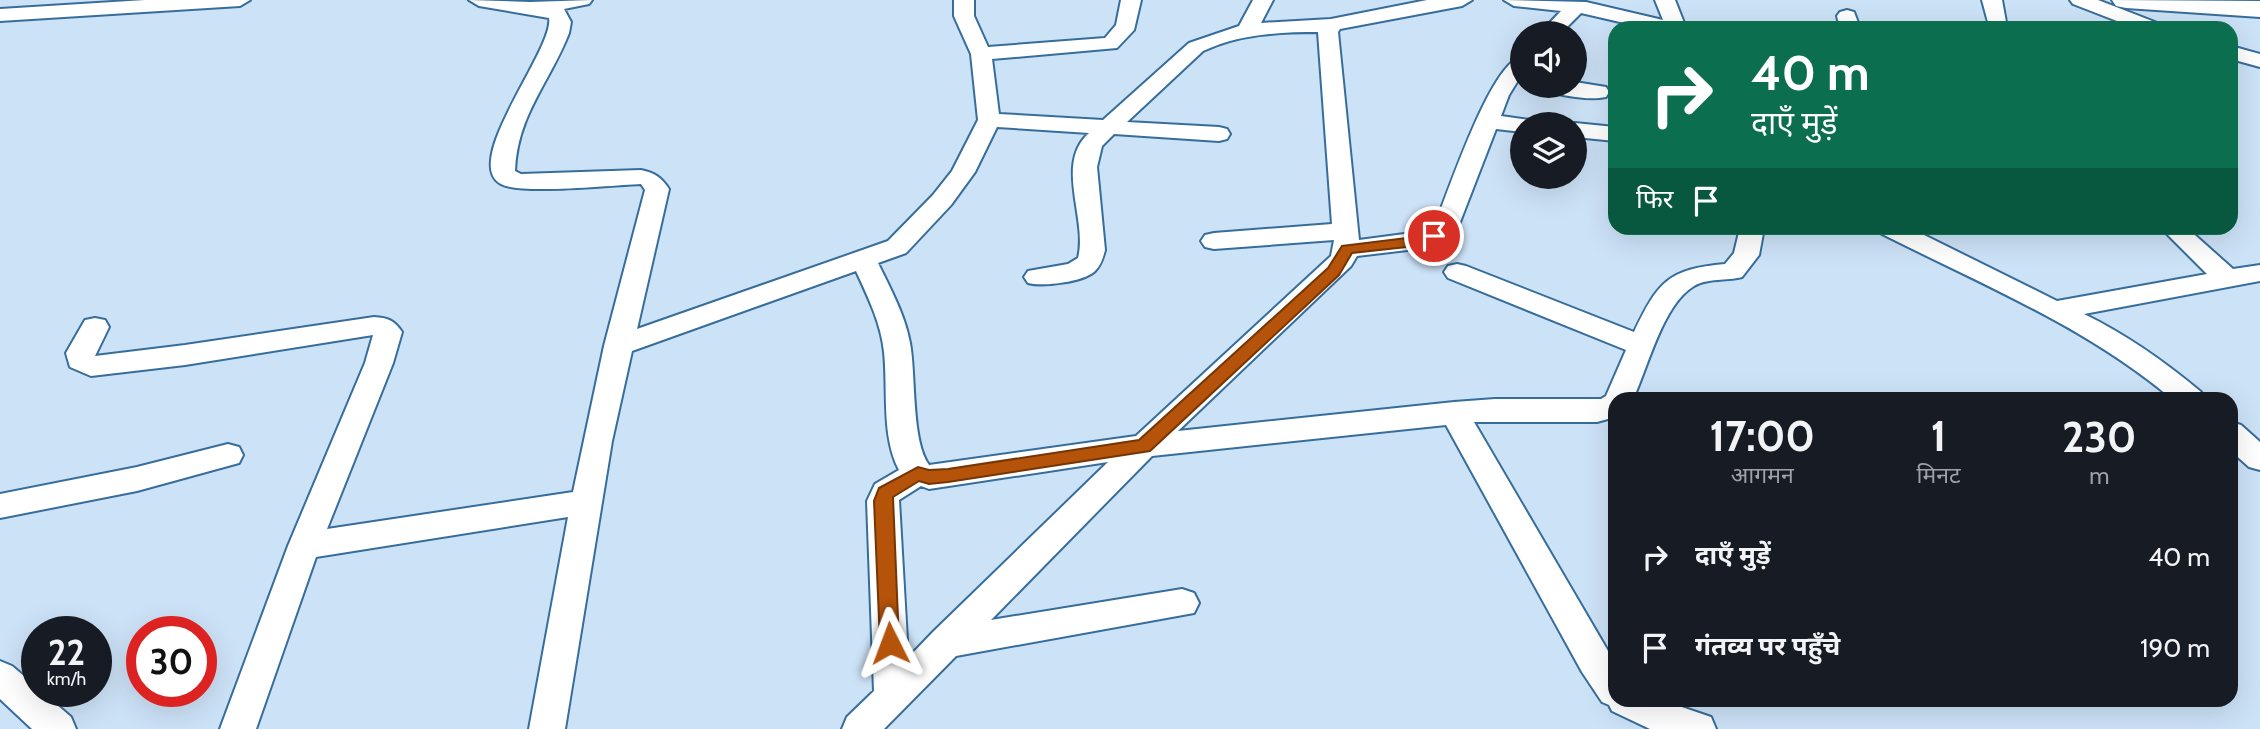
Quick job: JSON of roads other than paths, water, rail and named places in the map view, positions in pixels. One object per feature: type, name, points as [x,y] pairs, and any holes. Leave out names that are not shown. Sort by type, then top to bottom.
[{"type":"main road","points":[[2124,9],[2260,9]]},
{"type":"street","points":[[0,15],[71,6],[240,0]]},
{"type":"street","points":[[479,0],[558,13],[561,23],[556,42],[520,105],[503,173],[509,179],[521,181],[641,177],[649,179],[657,189],[618,345],[586,502],[547,729]]},
{"type":"street","points":[[534,8],[582,0]]},
{"type":"street","points":[[618,345],[864,261],[897,247],[942,200],[963,172],[989,120],[981,54],[964,16],[964,0]]},
{"type":"street","points":[[981,54],[1110,44],[1116,41],[1126,26],[1131,0]]},
{"type":"street","points":[[1247,30],[1263,0]]},
{"type":"street","points":[[1037,277],[1085,266],[1091,259],[1093,249],[1086,155],[1091,144],[1196,47],[1207,40],[1247,30],[1332,25],[1433,2],[1462,0]]},
{"type":"street","points":[[1525,0],[1576,7],[1641,21]]},
{"type":"street","points":[[1665,0],[1672,21]]},
{"type":"street","points":[[1992,0],[1996,21]]},
{"type":"street","points":[[2080,0],[2124,9],[2142,21]]},
{"type":"street","points":[[1562,21],[1576,7]]},
{"type":"street","points":[[2108,21],[2124,9]]},
{"type":"street","points":[[860,729],[1144,446],[1334,271],[1346,240],[1330,71],[1328,32],[1332,25]]},
{"type":"street","points":[[2238,54],[2260,61]]},
{"type":"street","points":[[1214,241],[1416,241],[1446,229],[1489,121],[1510,86]]},
{"type":"street","points":[[1587,91],[1598,92]]},
{"type":"street","points":[[989,120],[1219,134]]},
{"type":"street","points":[[1489,121],[1510,124]]},
{"type":"street","points":[[1587,131],[1608,133]]},
{"type":"street","points":[[1622,392],[1653,321],[1675,287],[1692,277],[1733,271],[1746,255],[1750,235]]},
{"type":"street","points":[[1905,235],[2056,310],[2150,365],[2183,392]]},
{"type":"street","points":[[2181,235],[2227,278]]},
{"type":"street","points":[[864,261],[880,294],[897,343],[905,440],[912,464],[918,473],[929,477],[1144,446],[1454,413],[1494,410],[1597,411],[1608,408]]},
{"type":"street","points":[[1457,272],[1642,345]]},
{"type":"street","points":[[2056,310],[2260,273]]},
{"type":"street","points":[[95,327],[80,353],[80,360],[91,366],[185,355],[374,326],[384,327],[388,331],[379,363],[304,547],[238,729]]},
{"type":"street","points":[[1454,413],[1594,661],[1608,681]]},
{"type":"street","points":[[2238,439],[2260,459]]},
{"type":"street","points":[[0,506],[137,479],[228,455]]},
{"type":"street","points":[[892,696],[883,501],[886,493],[918,473]]},
{"type":"street","points":[[304,547],[586,502]]},
{"type":"street","points":[[946,643],[1182,603]]},
{"type":"street","points":[[0,677],[58,729]]},
{"type":"street","points":[[1638,707],[1698,729]]}]
